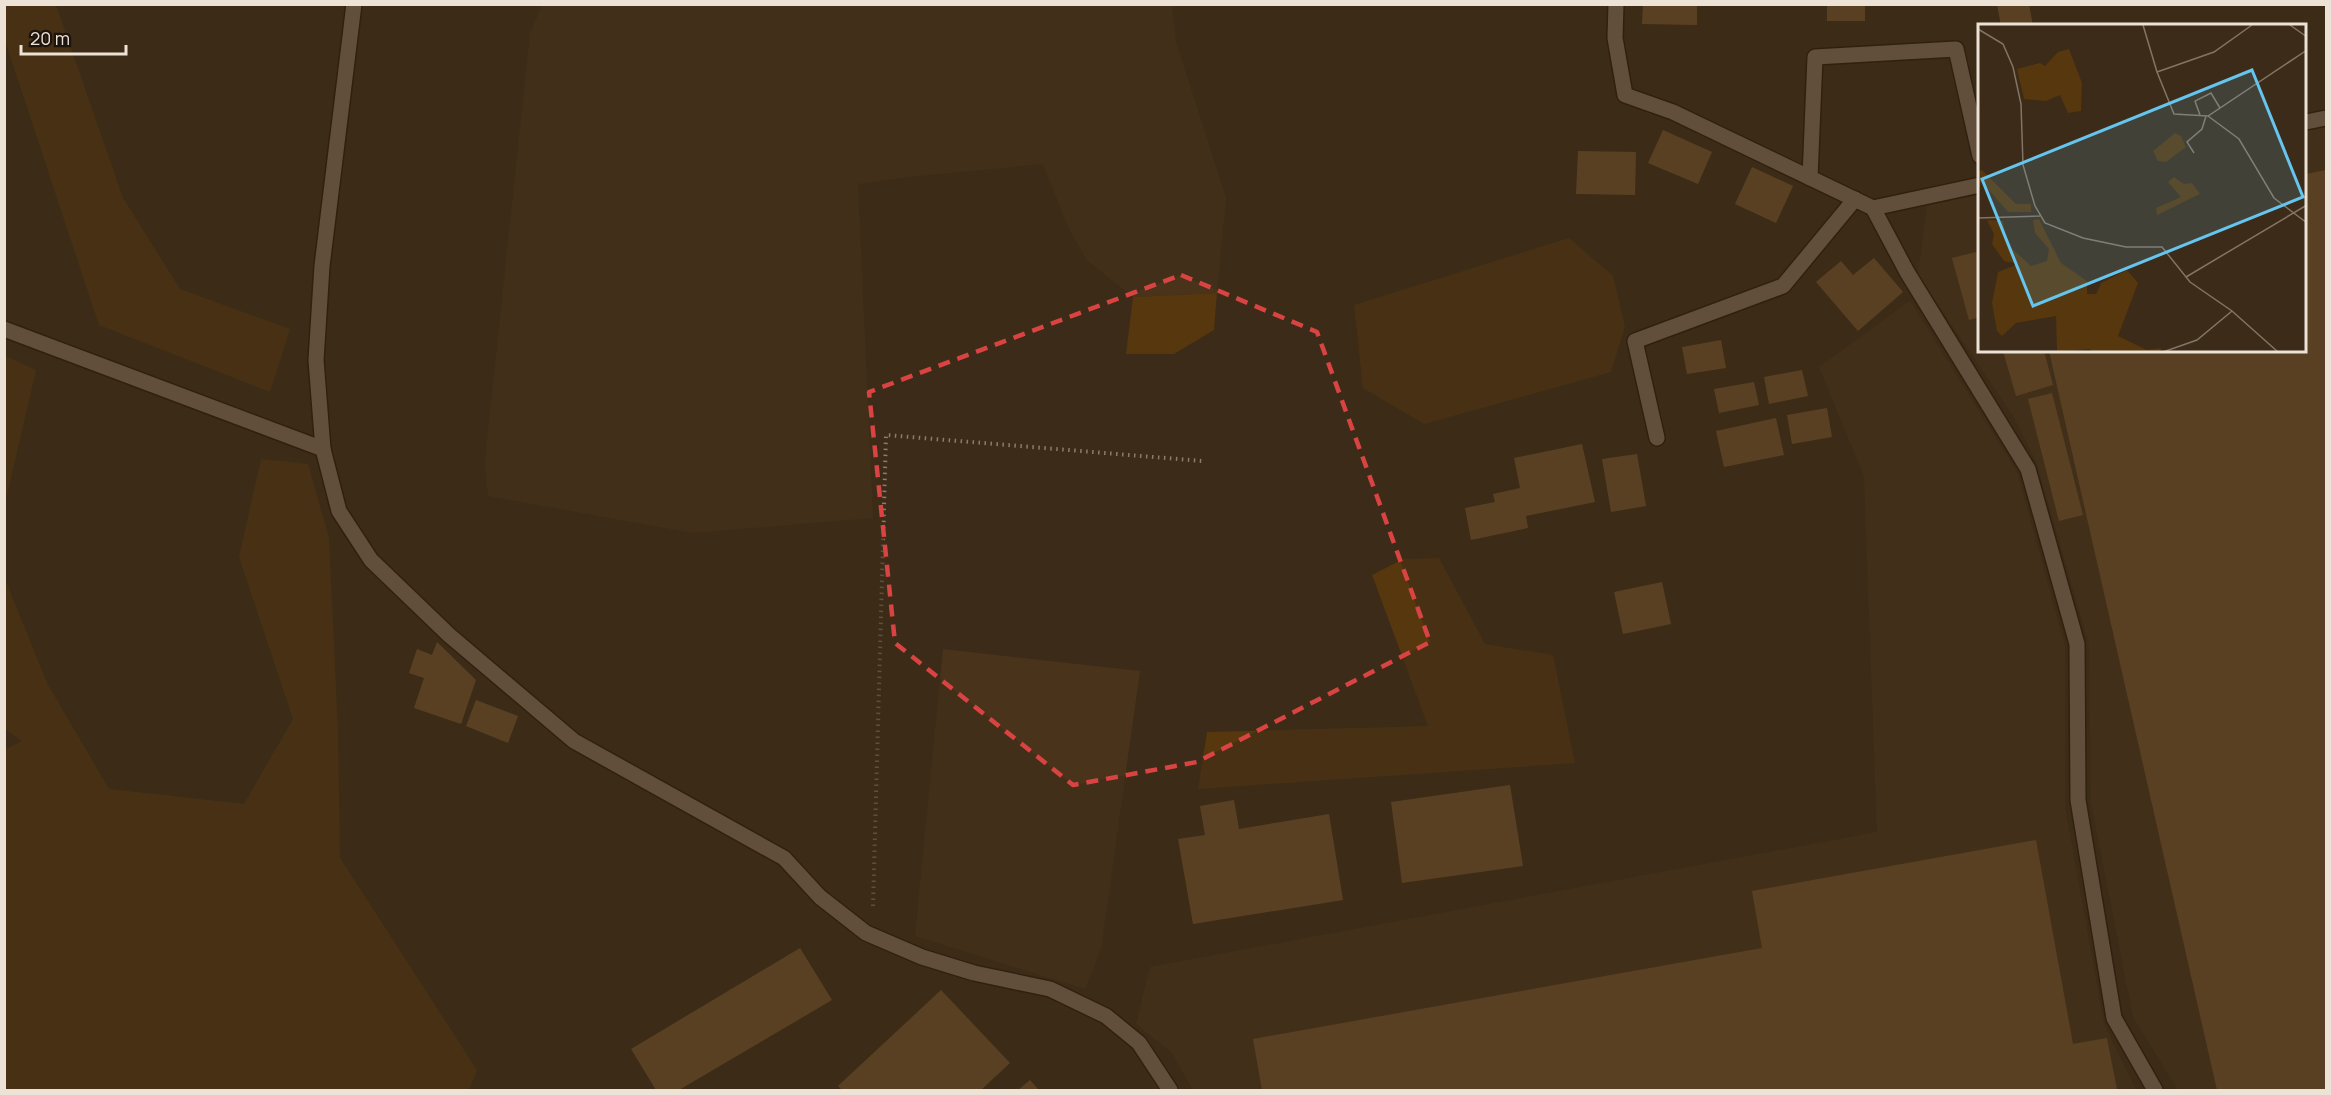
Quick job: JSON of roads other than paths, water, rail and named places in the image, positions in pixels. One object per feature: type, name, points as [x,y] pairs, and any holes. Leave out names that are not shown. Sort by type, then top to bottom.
[{"type":"street","points":[[354,4],[322,266],[316,360],[323,449],[339,511],[371,560],[449,635],[574,741],[784,858],[820,897],[866,933],[922,957],[974,974],[1050,989],[1106,1016],[1139,1043],[1170,1090]]},
{"type":"street","points":[[1616,4],[1616,38],[1625,95],[1673,112],[1874,208],[1907,272],[2028,469],[2077,644],[2078,800],[2114,1018],[2155,1090]]},
{"type":"street","points":[[1810,178],[1815,57],[1956,49],[1978,147]]},
{"type":"street","points":[[2307,122],[2326,118]]},
{"type":"street","points":[[1874,208],[1978,185]]},
{"type":"street","points":[[1658,438],[1635,341],[1783,286],[1855,199]]},
{"type":"street","points":[[4,329],[323,449]]}]
